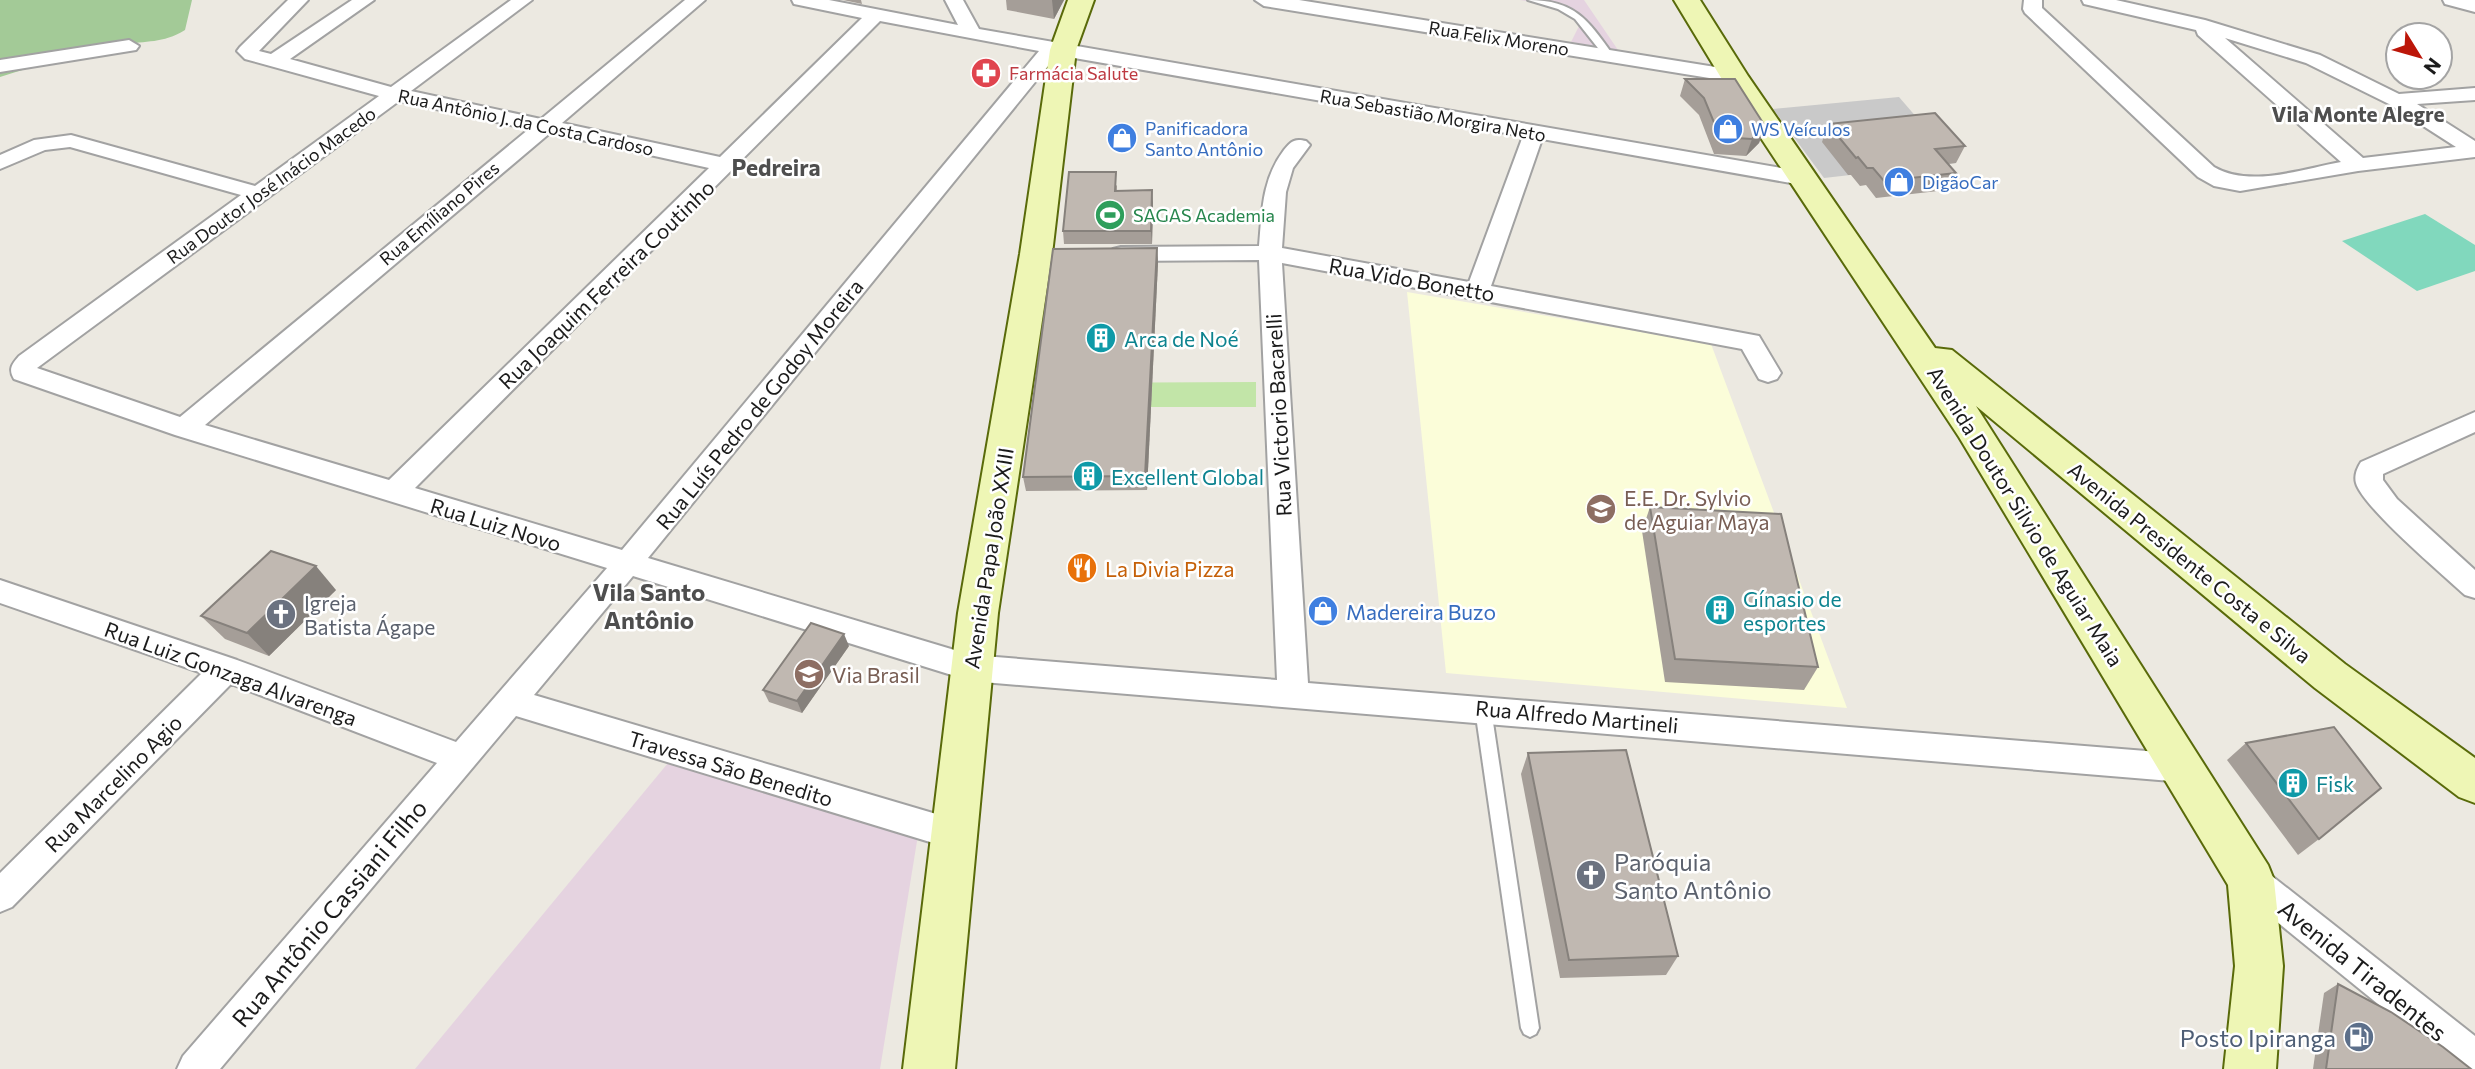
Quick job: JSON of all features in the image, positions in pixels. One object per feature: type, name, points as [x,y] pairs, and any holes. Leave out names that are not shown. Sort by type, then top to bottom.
[{"type":"main road","name":"Avenida Papa João XXIII","points":[[929,1069],[971,668],[1049,254],[1058,49],[1081,0]]},
{"type":"main road","name":"Avenida Doutor Silvio de Aguiar Maia","points":[[1687,0],[1734,76],[1911,334],[1972,428],[2251,880],[2259,966],[2250,1069]]},
{"type":"main road","name":"Avenida Presidente Costa e Silva","points":[[1911,334],[2330,676],[2475,783]]},
{"type":"main road","points":[[1972,428],[2017,422]]},
{"type":"street","name":"Rua Antônio J. da Costa Cardoso","points":[[299,0],[247,51],[252,55],[396,94],[727,165]]},
{"type":"street","points":[[274,61],[365,0]]},
{"type":"street","name":"Rua Doutor José Inácio Macedo","points":[[23,373],[28,362],[523,0]]},
{"type":"street","name":"Rua Emíliano Pires","points":[[184,428],[696,0]]},
{"type":"street","name":"Rua Sebastião Morgira Neto","points":[[801,0],[972,34],[1802,178]]},
{"type":"street","points":[[954,0],[972,34]]},
{"type":"street","name":"Rua Felix Moreno","points":[[1264,0],[1734,76]]},
{"type":"street","points":[[2033,0],[2032,9],[2206,172],[2222,181],[2240,184],[2269,181],[2358,165],[2475,150]]},
{"type":"street","points":[[2091,0],[2198,24],[2313,59],[2396,100],[2475,150]]},
{"type":"street","points":[[2452,0],[2475,6]]},
{"type":"street","name":"Rua Joaquim Ferreira Coutinho","points":[[393,493],[876,15]]},
{"type":"street","points":[[2198,24],[2358,165]]},
{"type":"street","points":[[0,66],[129,46]]},
{"type":"street","name":"Rua Luís Pedro de Godoy Moreira","points":[[462,758],[1058,49]]},
{"type":"street","points":[[2396,100],[2475,94]]},
{"type":"street","points":[[1478,291],[1534,133]]},
{"type":"street","points":[[3,163],[41,144],[71,141],[260,194]]},
{"type":"street","name":"Rua Victorio Bacarelli","points":[[1293,693],[1270,253],[1275,192],[1282,167],[1299,145]]},
{"type":"street","name":"Rua Vido Bonetto","points":[[1103,254],[1270,253],[1750,342],[1768,373]]},
{"type":"street","name":"Rua Luiz Novo","points":[[23,373],[184,428],[971,668]]},
{"type":"street","points":[[2475,421],[2370,469],[2369,482],[2387,506],[2475,587]]},
{"type":"street","name":"Rua Luiz Gonzaga Alvarenga","points":[[0,591],[226,669],[462,758]]},
{"type":"street","name":"Rua Alfredo Martineli","points":[[971,668],[2183,768]]},
{"type":"street","name":"Rua Marcelino Agio","points":[[0,896],[226,669]]},
{"type":"street","name":"Travessa São Benedito","points":[[509,701],[953,834]]},
{"type":"street","name":"Rua Antônio Cassiani Filho","points":[[196,1069],[462,758]]},
{"type":"street","name":"Avenida Tiradentes","points":[[2251,880],[2475,1059]]},
{"type":"lane","points":[[1533,0],[1569,8],[1578,13],[1608,55]]},
{"type":"lane","points":[[1483,709],[1530,1028]]},
{"type":"shaded area","points":[[1520,0],[1584,0],[1618,50],[1571,42],[1579,26],[1575,14],[1557,6]]},
{"type":"shaded area","points":[[1899,97],[1956,163],[1824,178],[1773,109]]},
{"type":"shaded area","name":"E.E. Dr. Sylvio de Aguiar Maya","points":[[1407,292],[1711,344],[1847,708],[1446,673]]},
{"type":"shaded area","points":[[668,763],[918,835],[880,1069],[415,1069]]},
{"type":"green space","points":[[0,0],[192,0],[185,30],[177,34],[162,40],[122,45],[76,56],[0,77]]},
{"type":"green space","points":[[2425,214],[2475,245],[2475,271],[2417,291],[2342,241]]},
{"type":"green space","points":[[1256,382],[1256,407],[1037,407],[1041,383]]},
{"type":"building","points":[[1685,79],[1735,79],[1765,126],[1752,139],[1720,137],[1704,98]]},
{"type":"building","points":[[1935,113],[1965,146],[1935,149],[1956,173],[1884,181],[1873,168],[1867,168],[1856,158],[1828,124]]},
{"type":"building","points":[[1069,172],[1116,172],[1115,191],[1152,190],[1151,231],[1063,231]]},
{"type":"building","points":[[1157,248],[1145,476],[1023,477],[1053,249]]},
{"type":"building","name":"Gínasio de esportes","points":[[1650,507],[1781,514],[1818,667],[1675,659]]},
{"type":"building","points":[[271,551],[316,566],[247,633],[201,616]]},
{"type":"building","points":[[811,623],[844,634],[797,701],[763,690]]},
{"type":"building","name":"Fisk","points":[[2334,727],[2381,788],[2319,839],[2246,743]]},
{"type":"building","name":"Paróquia Santo Antônio","points":[[1626,750],[1678,956],[1569,960],[1528,753]]},
{"type":"building","name":"Posto Ipiranga","points":[[2338,984],[2391,1012],[2471,1069],[2326,1069]]},
{"type":"place","name":"Farmácia Salute","points":[[986,73]]},
{"type":"place","name":"WS Veículos","points":[[1728,129]]},
{"type":"place","name":"Panificadora Santo Antônio","points":[[1122,138]]},
{"type":"place","name":"DigãoCar","points":[[1899,182]]},
{"type":"place","name":"SAGAS Academia","points":[[1110,215]]},
{"type":"place","name":"Arca de Noé","points":[[1101,338]]},
{"type":"place","name":"Excellent Global","points":[[1088,476]]},
{"type":"place","name":"E.E. Dr. Sylvio de Aguiar Maya","points":[[1601,509]]},
{"type":"place","name":"La Divia Pizza","points":[[1082,568]]},
{"type":"place","name":"Gínasio de esportes","points":[[1720,610]]},
{"type":"place","name":"Madereira Buzo","points":[[1323,611]]},
{"type":"place","name":"Igreja Batista Ágape","points":[[281,614]]},
{"type":"place","name":"Via Brasil","points":[[809,674]]},
{"type":"place","name":"Fisk","points":[[2293,783]]},
{"type":"place","name":"Paróquia Santo Antônio","points":[[1591,875]]},
{"type":"place","name":"Posto Ipiranga","points":[[2359,1037]]},
{"type":"district","name":"Vila Monte Alegre","points":[[2358,113]]},
{"type":"district","name":"Pedreira","points":[[776,167]]},
{"type":"district","name":"Vila Santo Antônio","points":[[649,605]]}]
